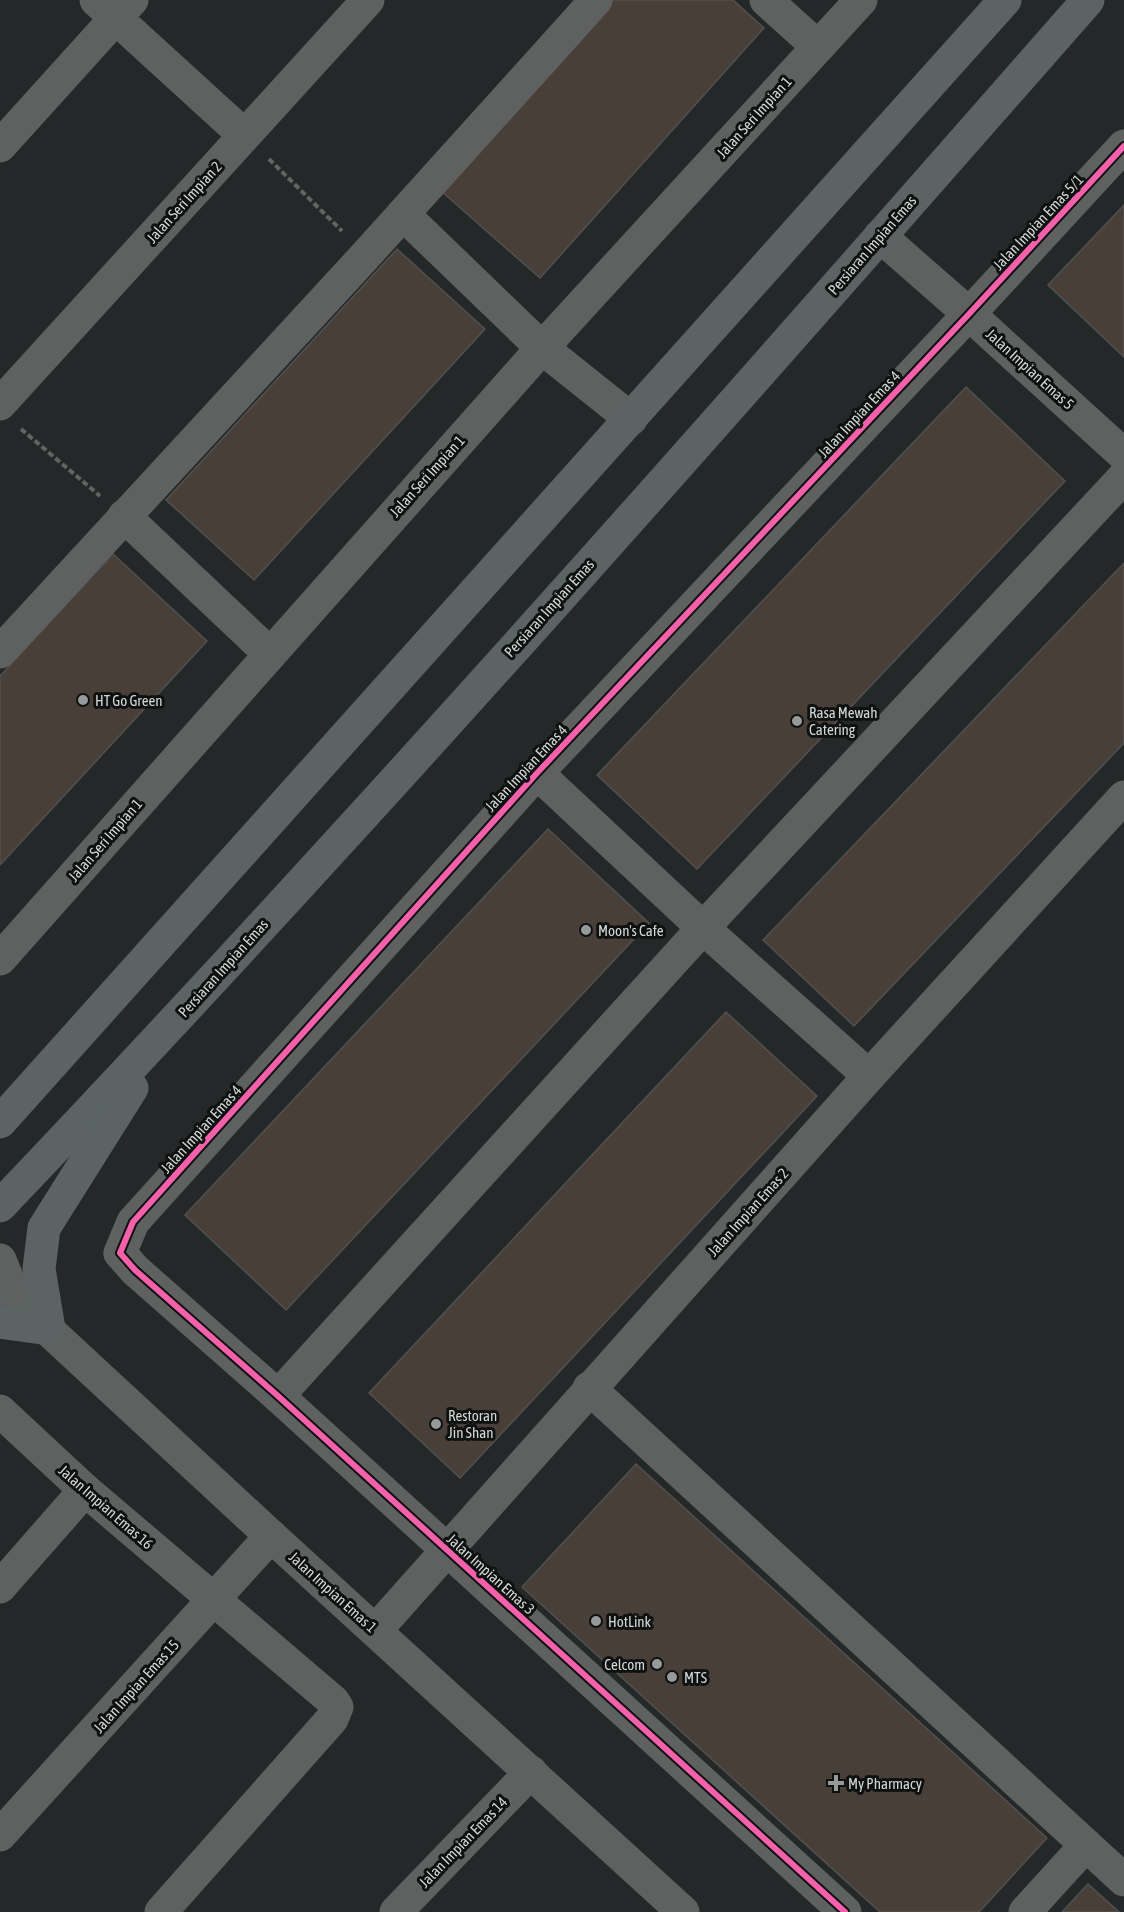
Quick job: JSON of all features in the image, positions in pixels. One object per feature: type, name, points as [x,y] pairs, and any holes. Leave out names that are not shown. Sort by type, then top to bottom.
[{"type":"main road","points":[[0,1122],[1005,0]]},
{"type":"main road","name":"Persiaran Impian Emas","points":[[0,1206],[170,1028],[534,626],[1088,0]]},
{"type":"main road","points":[[49,1329],[39,1269],[44,1228],[170,1028]]},
{"type":"main road","points":[[5,1305],[49,1329]]},
{"type":"street","name":"Jalan Seri Impian 2","points":[[9,415],[244,135],[368,0]]},
{"type":"street","points":[[0,652],[366,255],[596,0]]},
{"type":"street","points":[[766,0],[818,47]]},
{"type":"street","name":"Jalan Seri Impian 1","points":[[0,959],[269,653],[542,348],[861,0]]},
{"type":"street","points":[[0,146],[115,6],[244,135]]},
{"type":"street","name":"Jalan Impian Emas 5/1","points":[[969,314],[1124,146]]},
{"type":"street","points":[[403,214],[542,348],[630,419]]},
{"type":"street","name":"Jalan Impian Emas 5","points":[[880,236],[1124,455]]},
{"type":"street","name":"Jalan Impian Emas 4","points":[[120,1253],[133,1222],[537,773],[969,314]]},
{"type":"street","points":[[278,1396],[703,927],[1124,477]]},
{"type":"street","points":[[124,516],[269,653]]},
{"type":"street","points":[[537,773],[703,927],[869,1076]]},
{"type":"street","name":"Jalan Impian Emas 2","points":[[376,1630],[869,1076],[1124,797]]},
{"type":"street","name":"Jalan Impian Emas 3","points":[[120,1253],[135,1270],[278,1396],[845,1912]]},
{"type":"street","points":[[0,1260],[5,1305]]},
{"type":"street","name":"Jalan Impian Emas 1","points":[[49,1329],[271,1536],[683,1912]]},
{"type":"street","points":[[590,1388],[1124,1880]]},
{"type":"street","name":"Jalan Impian Emas 16","points":[[0,1411],[85,1490],[333,1701],[337,1707],[332,1719],[161,1912]]},
{"type":"street","points":[[0,1587],[85,1490]]},
{"type":"street","name":"Jalan Impian Emas 15","points":[[0,1835],[271,1536]]},
{"type":"street","name":"Jalan Impian Emas 14","points":[[396,1912],[531,1772]]},
{"type":"street","points":[[1025,1912],[1086,1845]]},
{"type":"path","points":[[244,135],[366,255]]},
{"type":"path","points":[[9,415],[124,516]]},
{"type":"building","points":[[613,0],[733,0],[764,28],[540,278],[441,191]]},
{"type":"building","points":[[1124,205],[1124,357],[1048,285]]},
{"type":"building","points":[[397,249],[485,329],[254,580],[166,500]]},
{"type":"building","points":[[966,387],[1065,481],[697,869],[597,775]]},
{"type":"building","points":[[113,554],[207,641],[0,865],[0,676]]},
{"type":"building","points":[[1124,563],[1124,743],[854,1026],[763,940]]},
{"type":"building","points":[[548,829],[649,923],[286,1310],[185,1215]]},
{"type":"building","points":[[726,1012],[817,1096],[460,1478],[369,1393]]},
{"type":"building","points":[[636,1464],[1047,1838],[979,1912],[880,1912],[522,1587]]},
{"type":"building","points":[[1088,1884],[1119,1912],[1062,1912]]},
{"type":"cycle path","points":[[845,1912],[278,1396],[135,1270],[120,1253],[133,1222],[537,773],[1124,146]]},
{"type":"place","name":"HT Go Green","points":[[83,700]]},
{"type":"place","name":"Rasa Mewah Catering","points":[[797,721]]},
{"type":"place","name":"Moon's Cafe","points":[[586,930]]},
{"type":"place","name":"Restoran Jin Shan","points":[[436,1424]]},
{"type":"place","name":"HotLink","points":[[596,1621]]},
{"type":"place","name":"Celcom","points":[[657,1664]]},
{"type":"place","name":"MTS","points":[[672,1677]]},
{"type":"place","name":"My Pharmacy","points":[[836,1783]]}]
